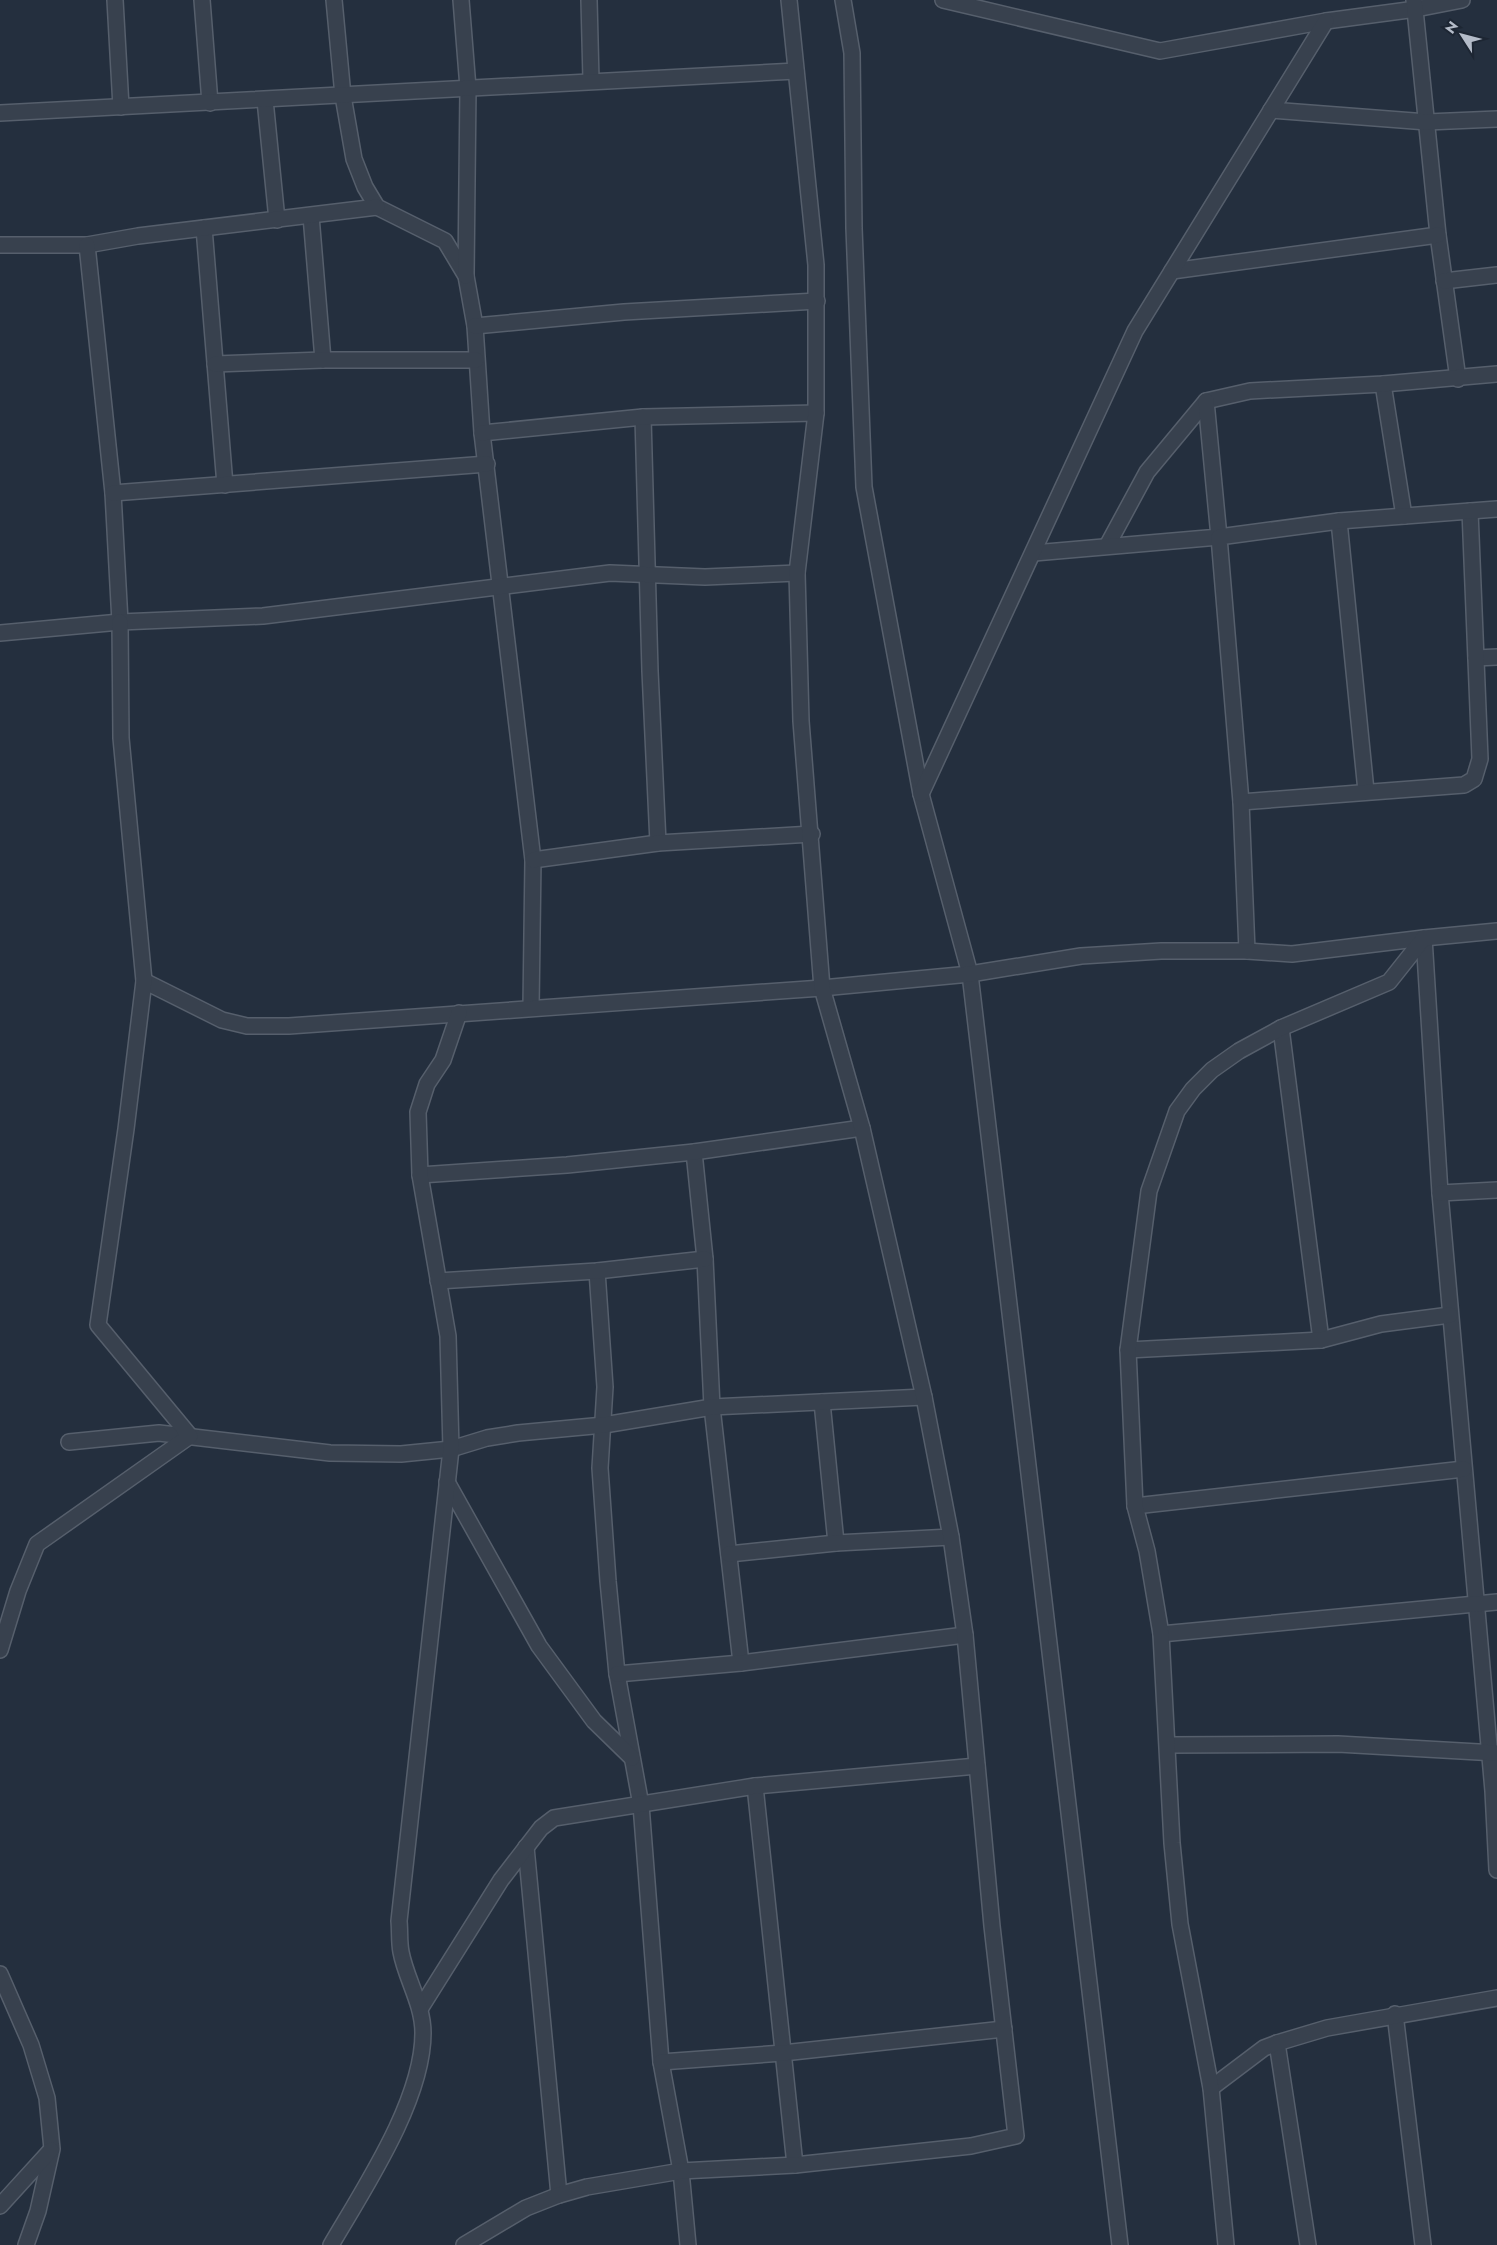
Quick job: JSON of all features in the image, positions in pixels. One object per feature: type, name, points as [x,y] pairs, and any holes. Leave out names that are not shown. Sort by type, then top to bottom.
[{"type":"street","points":[[115,0],[122,107]]},
{"type":"street","points":[[202,0],[210,103]]},
{"type":"street","points":[[334,0],[343,96],[354,159],[365,187],[377,207],[445,241],[466,276]]},
{"type":"street","points":[[461,0],[468,88],[466,276],[475,326],[482,433],[533,860],[531,1007]]},
{"type":"street","points":[[589,0],[592,80]]},
{"type":"street","points":[[464,2245],[526,2208],[559,2195],[587,2187],[681,2171],[795,2165],[970,2146],[1016,2136],[992,1926],[964,1635],[951,1537],[924,1397],[862,1128],[822,988],[812,834],[801,721],[797,573],[816,413],[816,265],[789,0]]},
{"type":"street","points":[[843,0],[852,53],[854,228],[864,487],[921,794],[970,974],[1120,2245]]},
{"type":"street","points":[[943,0],[1160,51],[1415,4],[1462,0]]},
{"type":"street","points":[[1415,4],[1438,235],[1458,379]]},
{"type":"street","points":[[921,794],[1135,331],[1326,21]]},
{"type":"street","points":[[0,113],[343,96],[592,80],[796,71]]},
{"type":"street","points":[[266,100],[277,220]]},
{"type":"street","points":[[1271,110],[1427,122],[1497,119]]},
{"type":"street","points":[[0,245],[87,245],[204,228],[377,207]]},
{"type":"street","points":[[311,216],[323,360]]},
{"type":"street","points":[[204,228],[225,485]]},
{"type":"street","points":[[1172,271],[1438,235]]},
{"type":"street","points":[[87,245],[113,493],[120,622],[121,738],[144,981],[126,1129],[98,1326],[190,1436]]},
{"type":"street","points":[[1444,281],[1497,275]]},
{"type":"street","points":[[475,326],[633,312],[817,301]]},
{"type":"street","points":[[215,364],[323,360],[476,360]]},
{"type":"street","points":[[1107,546],[1147,472],[1206,401],[1250,391],[1458,379],[1497,374]]},
{"type":"street","points":[[1383,384],[1404,516]]},
{"type":"street","points":[[1206,401],[1241,802],[1247,951]]},
{"type":"street","points":[[482,433],[643,418],[816,413]]},
{"type":"street","points":[[643,418],[658,843]]},
{"type":"street","points":[[113,493],[487,464]]},
{"type":"street","points":[[1034,552],[1219,537],[1339,521],[1497,509]]},
{"type":"street","points":[[1241,802],[1464,785],[1474,779],[1480,760],[1470,511]]},
{"type":"street","points":[[1339,521],[1366,791]]},
{"type":"street","points":[[0,633],[120,622],[262,616],[578,575],[647,573],[705,577],[797,573]]},
{"type":"street","points":[[1476,658],[1497,656]]},
{"type":"street","points":[[533,860],[658,843],[812,834]]},
{"type":"street","points":[[144,981],[222,1020],[248,1026],[290,1026],[531,1007],[822,988],[970,974],[1081,956],[1161,951],[1247,951],[1292,954],[1497,931]]},
{"type":"street","points":[[1226,2245],[1211,2088],[1180,1924],[1172,1844],[1161,1634],[1147,1551],[1135,1506],[1128,1350],[1149,1191],[1177,1111],[1193,1089],[1212,1070],[1239,1051],[1280,1028],[1389,982],[1424,938]]},
{"type":"street","points":[[1424,938],[1440,1193],[1450,1315],[1476,1602],[1492,1752],[1497,1870]]},
{"type":"street","points":[[331,2245],[382,2158],[408,2102],[417,2072],[423,2033],[420,2009],[401,1952],[399,1921],[451,1450],[448,1336],[420,1175],[418,1112],[427,1084],[443,1060],[459,1013]]},
{"type":"street","points":[[1280,1028],[1321,1340]]},
{"type":"street","points":[[420,1175],[567,1165],[694,1152],[862,1128]]},
{"type":"street","points":[[694,1152],[705,1260],[712,1407],[741,1663]]},
{"type":"street","points":[[1440,1193],[1497,1190]]},
{"type":"street","points":[[438,1281],[597,1271],[705,1260]]},
{"type":"street","points":[[597,1271],[605,1387],[600,1468],[601,1499],[617,1674],[641,1805],[661,2062],[681,2171],[688,2245]]},
{"type":"street","points":[[1128,1350],[1321,1340],[1381,1324],[1450,1315]]},
{"type":"street","points":[[68,1442],[159,1433],[330,1453],[393,1454],[451,1450],[487,1438],[518,1433],[604,1425],[712,1407],[924,1397]]},
{"type":"street","points":[[822,1402],[836,1543]]},
{"type":"street","points":[[0,1650],[18,1591],[37,1544],[190,1436]]},
{"type":"street","points":[[1135,1506],[1464,1469]]},
{"type":"street","points":[[447,1482],[539,1646],[594,1721],[632,1758]]},
{"type":"street","points":[[729,1554],[836,1543],[951,1537]]},
{"type":"street","points":[[1161,1634],[1476,1602],[1497,1602]]},
{"type":"street","points":[[617,1674],[741,1663],[964,1635]]},
{"type":"street","points":[[1168,1745],[1338,1744],[1492,1752]]},
{"type":"street","points":[[420,2009],[501,1880],[541,1828],[554,1818],[755,1786],[978,1766]]},
{"type":"street","points":[[755,1786],[795,2165]]},
{"type":"street","points":[[526,1847],[559,2195]]},
{"type":"street","points":[[0,1974],[31,2045],[47,2098],[52,2150],[38,2211],[26,2245]]},
{"type":"street","points":[[1211,2088],[1264,2048],[1277,2043],[1326,2028],[1395,2014],[1497,1998]]},
{"type":"street","points":[[1395,2014],[1423,2245]]},
{"type":"street","points":[[661,2062],[783,2053],[1004,2029]]},
{"type":"street","points":[[1277,2043],[1308,2245]]},
{"type":"street","points":[[0,2206],[52,2150]]}]
